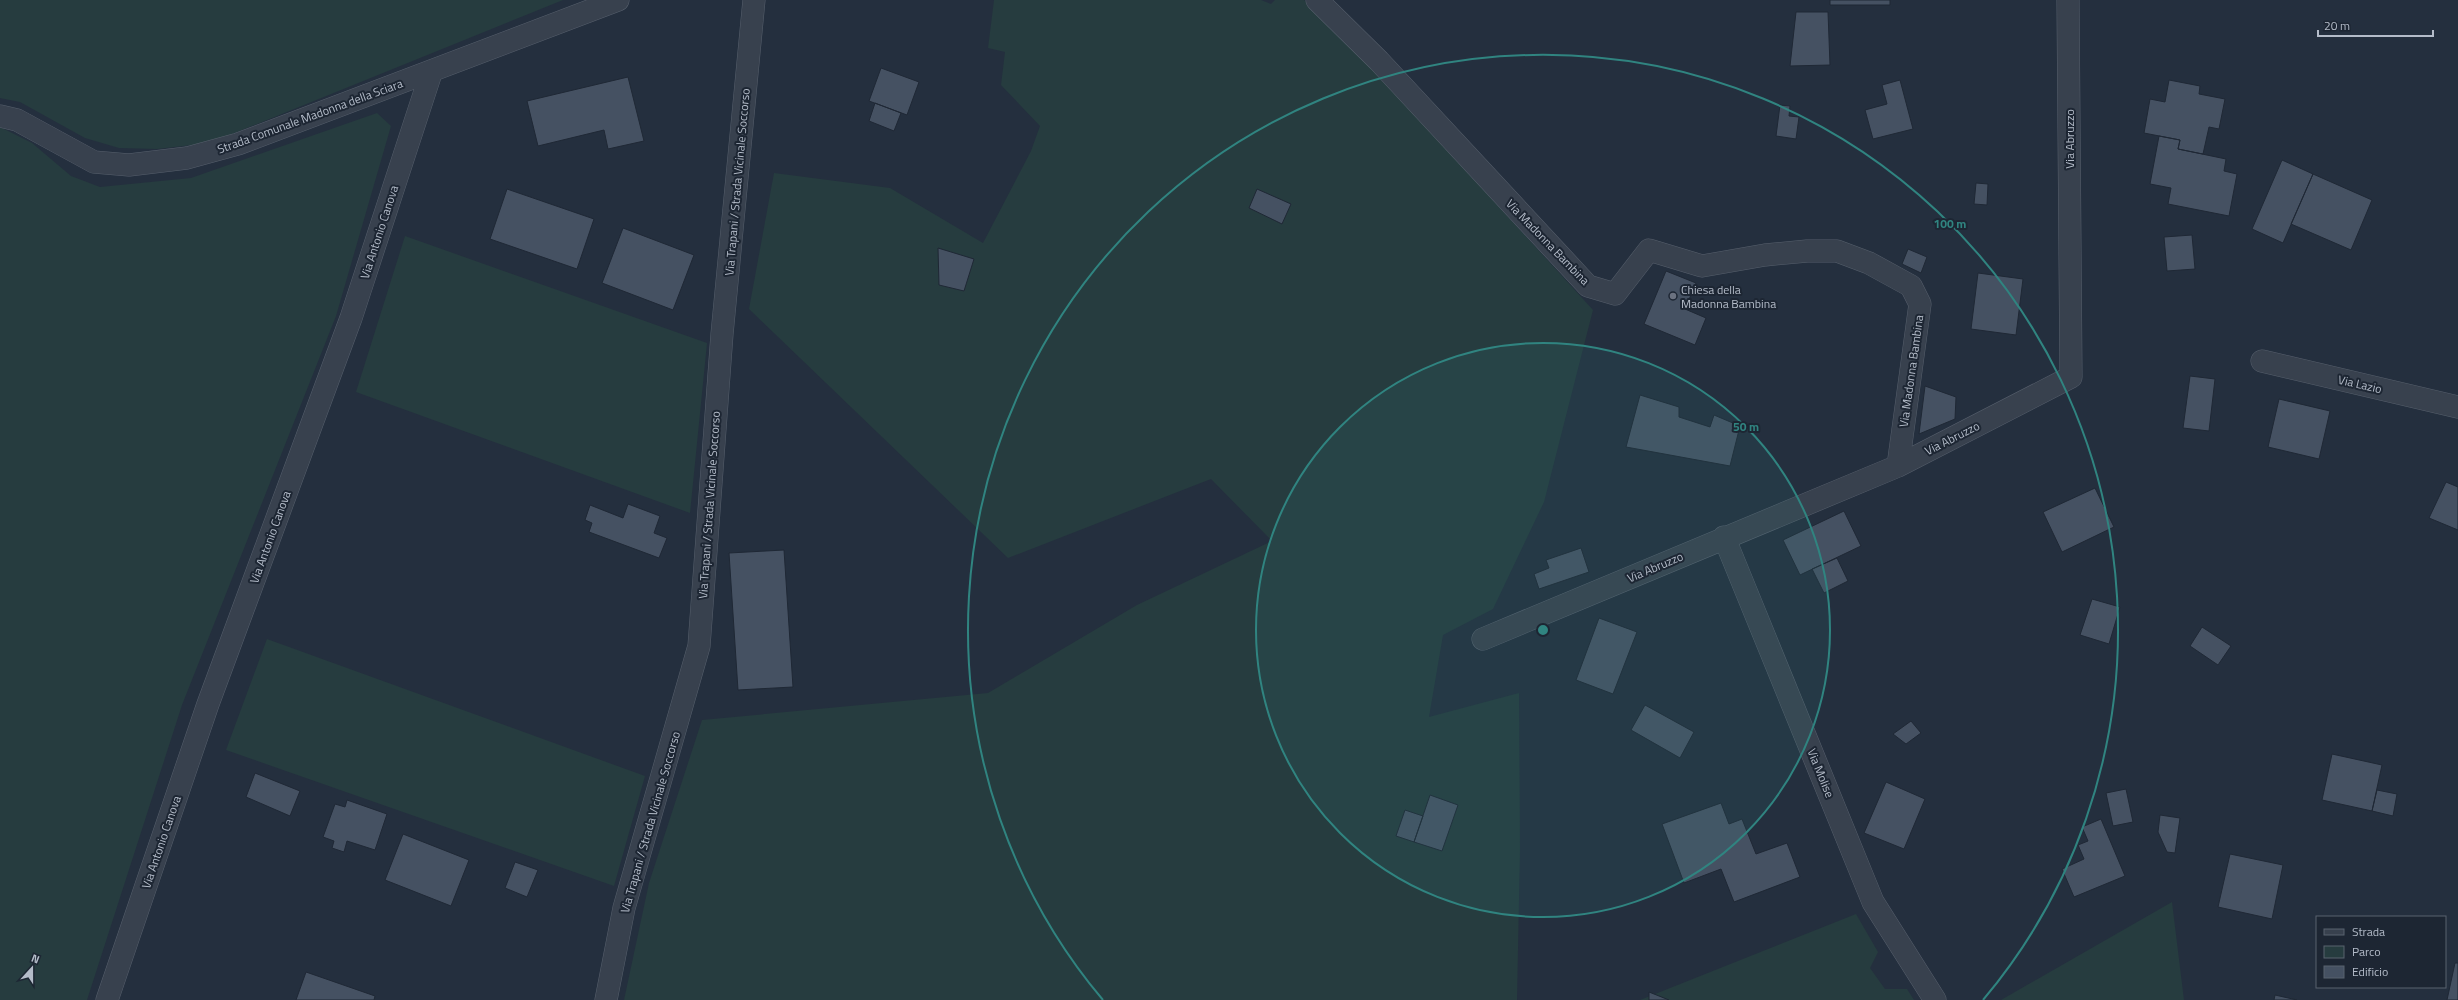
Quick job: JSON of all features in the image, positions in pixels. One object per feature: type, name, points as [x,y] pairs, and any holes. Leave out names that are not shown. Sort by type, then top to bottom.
[{"type":"street","name":"Strada Comunale Madonna della Sciara","points":[[0,116],[17,120],[94,162],[129,165],[187,158],[238,144],[431,73],[618,0]]},
{"type":"street","name":"Via Trapani / Strada Vicinale Soccorso","points":[[606,1000],[624,908],[699,646],[722,334],[754,0]]},
{"type":"street","name":"Via Madonna Bambina","points":[[1317,0],[1379,61],[1588,286],[1615,294],[1649,250],[1702,266],[1765,255],[1807,251],[1837,251],[1869,263],[1911,286],[1920,304],[1898,466]]},
{"type":"street","name":"Via Abruzzo","points":[[1483,640],[1724,537],[1898,466],[2071,377],[2068,0]]},
{"type":"street","name":"Via Antonio Canova","points":[[107,1000],[208,704],[351,318],[431,73]]},
{"type":"street","name":"Via Lazio","points":[[2262,361],[2458,407]]},
{"type":"street","name":"Via Molise","points":[[1724,537],[1873,902],[1935,1000]]},
{"type":"green space","points":[[0,0],[563,0],[210,143],[157,149],[119,148],[85,138],[20,102],[0,98]]},
{"type":"green space","points":[[994,0],[1261,0],[1271,4],[1275,0],[1304,0],[1368,63],[1593,310],[1544,502],[1493,609],[1443,635],[1429,717],[1519,693],[1520,849],[1517,1000],[624,1000],[649,883],[702,720],[988,693],[1137,605],[1272,541],[1211,479],[1008,558],[749,309],[774,173],[890,188],[983,243],[1031,151],[1040,126],[1001,85],[1005,52],[988,48]]},
{"type":"green space","points":[[377,113],[391,126],[336,316],[182,705],[87,1000],[0,1000],[0,127],[32,143],[71,176],[100,187],[191,178]]},
{"type":"green space","points":[[405,236],[707,343],[690,513],[356,392]]},
{"type":"green space","points":[[267,639],[645,776],[614,886],[226,750]]},
{"type":"green space","points":[[2172,902],[2184,1000],[2001,1000]]},
{"type":"green space","points":[[1856,914],[1878,952],[1870,968],[1885,989],[1907,989],[1914,1000],[1640,1000]]},
{"type":"building","points":[[1830,0],[1890,0],[1890,5],[1830,5]]},
{"type":"building","points":[[1796,12],[1828,12],[1830,65],[1790,66]]},
{"type":"building","points":[[881,68],[919,82],[907,115],[869,101]]},
{"type":"building","points":[[628,77],[644,141],[608,149],[604,130],[538,146],[527,101]]},
{"type":"building","points":[[1900,80],[1913,129],[1873,139],[1865,110],[1887,104],[1882,85]]},
{"type":"building","points":[[2169,80],[2200,86],[2199,94],[2225,99],[2219,129],[2209,127],[2203,154],[2178,149],[2180,140],[2144,133],[2150,99],[2165,102]]},
{"type":"building","points":[[875,103],[901,113],[894,131],[869,121]]},
{"type":"building","points":[[1780,105],[1790,106],[1789,116],[1799,117],[1796,139],[1776,136]]},
{"type":"building","points":[[2159,136],[2180,140],[2178,149],[2226,159],[2224,171],[2237,174],[2229,216],[2168,204],[2171,188],[2150,184]]},
{"type":"building","points":[[2282,160],[2313,174],[2283,243],[2252,229]]},
{"type":"building","points":[[2313,174],[2372,200],[2351,250],[2291,224]]},
{"type":"building","points":[[1976,183],[1988,184],[1987,205],[1974,204]]},
{"type":"building","points":[[507,189],[594,219],[577,269],[490,239]]},
{"type":"building","points":[[1257,189],[1291,204],[1282,224],[1249,208]]},
{"type":"building","points":[[623,228],[694,255],[673,310],[602,283]]},
{"type":"building","points":[[2192,235],[2195,269],[2167,271],[2164,237]]},
{"type":"building","points":[[938,248],[974,259],[964,291],[939,285]]},
{"type":"building","points":[[1908,249],[1927,257],[1921,273],[1902,264]]},
{"type":"building","name":"Chiesa della Madonna Bambina","points":[[1666,271],[1696,283],[1685,309],[1706,318],[1695,345],[1644,324]]},
{"type":"building","points":[[1978,273],[2023,279],[2016,335],[1971,329]]},
{"type":"building","points":[[2190,376],[2215,379],[2209,431],[2183,428]]},
{"type":"building","points":[[1925,386],[1956,397],[1955,419],[1919,434]]},
{"type":"building","points":[[1640,395],[1679,407],[1679,417],[1710,427],[1714,415],[1740,426],[1730,466],[1626,447]]},
{"type":"building","points":[[2279,399],[2330,411],[2319,459],[2268,447]]},
{"type":"building","points":[[2446,482],[2458,487],[2458,530],[2429,518]]},
{"type":"building","points":[[2095,488],[2114,527],[2062,552],[2043,512]]},
{"type":"building","points":[[628,504],[660,516],[654,533],[667,538],[659,558],[589,532],[592,523],[585,520],[590,505],[623,518]]},
{"type":"building","points":[[1844,511],[1861,546],[1800,575],[1783,540]]},
{"type":"building","points":[[1581,548],[1589,572],[1539,589],[1534,574],[1549,568],[1546,560]]},
{"type":"building","points":[[784,550],[793,687],[738,690],[729,553]]},
{"type":"building","points":[[1837,558],[1848,581],[1824,593],[1812,569]]},
{"type":"building","points":[[2092,599],[2120,607],[2109,644],[2080,635]]},
{"type":"building","points":[[1599,618],[1637,632],[1613,694],[1576,680]]},
{"type":"building","points":[[2202,627],[2231,646],[2218,665],[2190,646]]},
{"type":"building","points":[[1645,705],[1694,732],[1680,758],[1631,730]]},
{"type":"building","points":[[1911,721],[1921,733],[1906,744],[1893,734]]},
{"type":"building","points":[[2332,754],[2382,765],[2372,811],[2322,800]]},
{"type":"building","points":[[255,773],[300,791],[290,816],[246,797]]},
{"type":"building","points":[[1886,782],[1925,799],[1904,849],[1864,833]]},
{"type":"building","points":[[2126,789],[2133,822],[2113,826],[2106,793]]},
{"type":"building","points":[[2377,790],[2397,794],[2393,816],[2372,811]]},
{"type":"building","points":[[1430,795],[1458,805],[1442,851],[1414,842]]},
{"type":"building","points":[[347,800],[387,814],[375,850],[347,841],[344,852],[332,848],[334,841],[323,837],[335,804],[345,807]]},
{"type":"building","points":[[1721,803],[1729,824],[1742,819],[1756,854],[1787,843],[1800,877],[1734,902],[1721,869],[1684,883],[1662,824]]},
{"type":"building","points":[[1405,810],[1423,816],[1414,842],[1396,836]]},
{"type":"building","points":[[2160,815],[2180,818],[2175,853],[2167,852],[2158,832]]},
{"type":"building","points":[[2101,819],[2125,876],[2074,897],[2062,869],[2084,859],[2078,845],[2088,841],[2082,827]]},
{"type":"building","points":[[403,834],[469,860],[451,906],[385,880]]},
{"type":"building","points":[[2230,854],[2283,865],[2272,919],[2218,907]]},
{"type":"building","points":[[515,862],[538,870],[527,897],[505,888]]},
{"type":"building","points":[[2455,963],[2458,963],[2458,1000],[2447,1000]]},
{"type":"building","points":[[306,972],[375,996],[374,1000],[296,1000]]},
{"type":"building","points":[[1649,992],[1669,1000],[1649,1000]]},
{"type":"building","points":[[2275,995],[2297,1000],[2274,1000]]},
{"type":"place","name":"Chiesa della Madonna Bambina","points":[[1673,296]]}]
